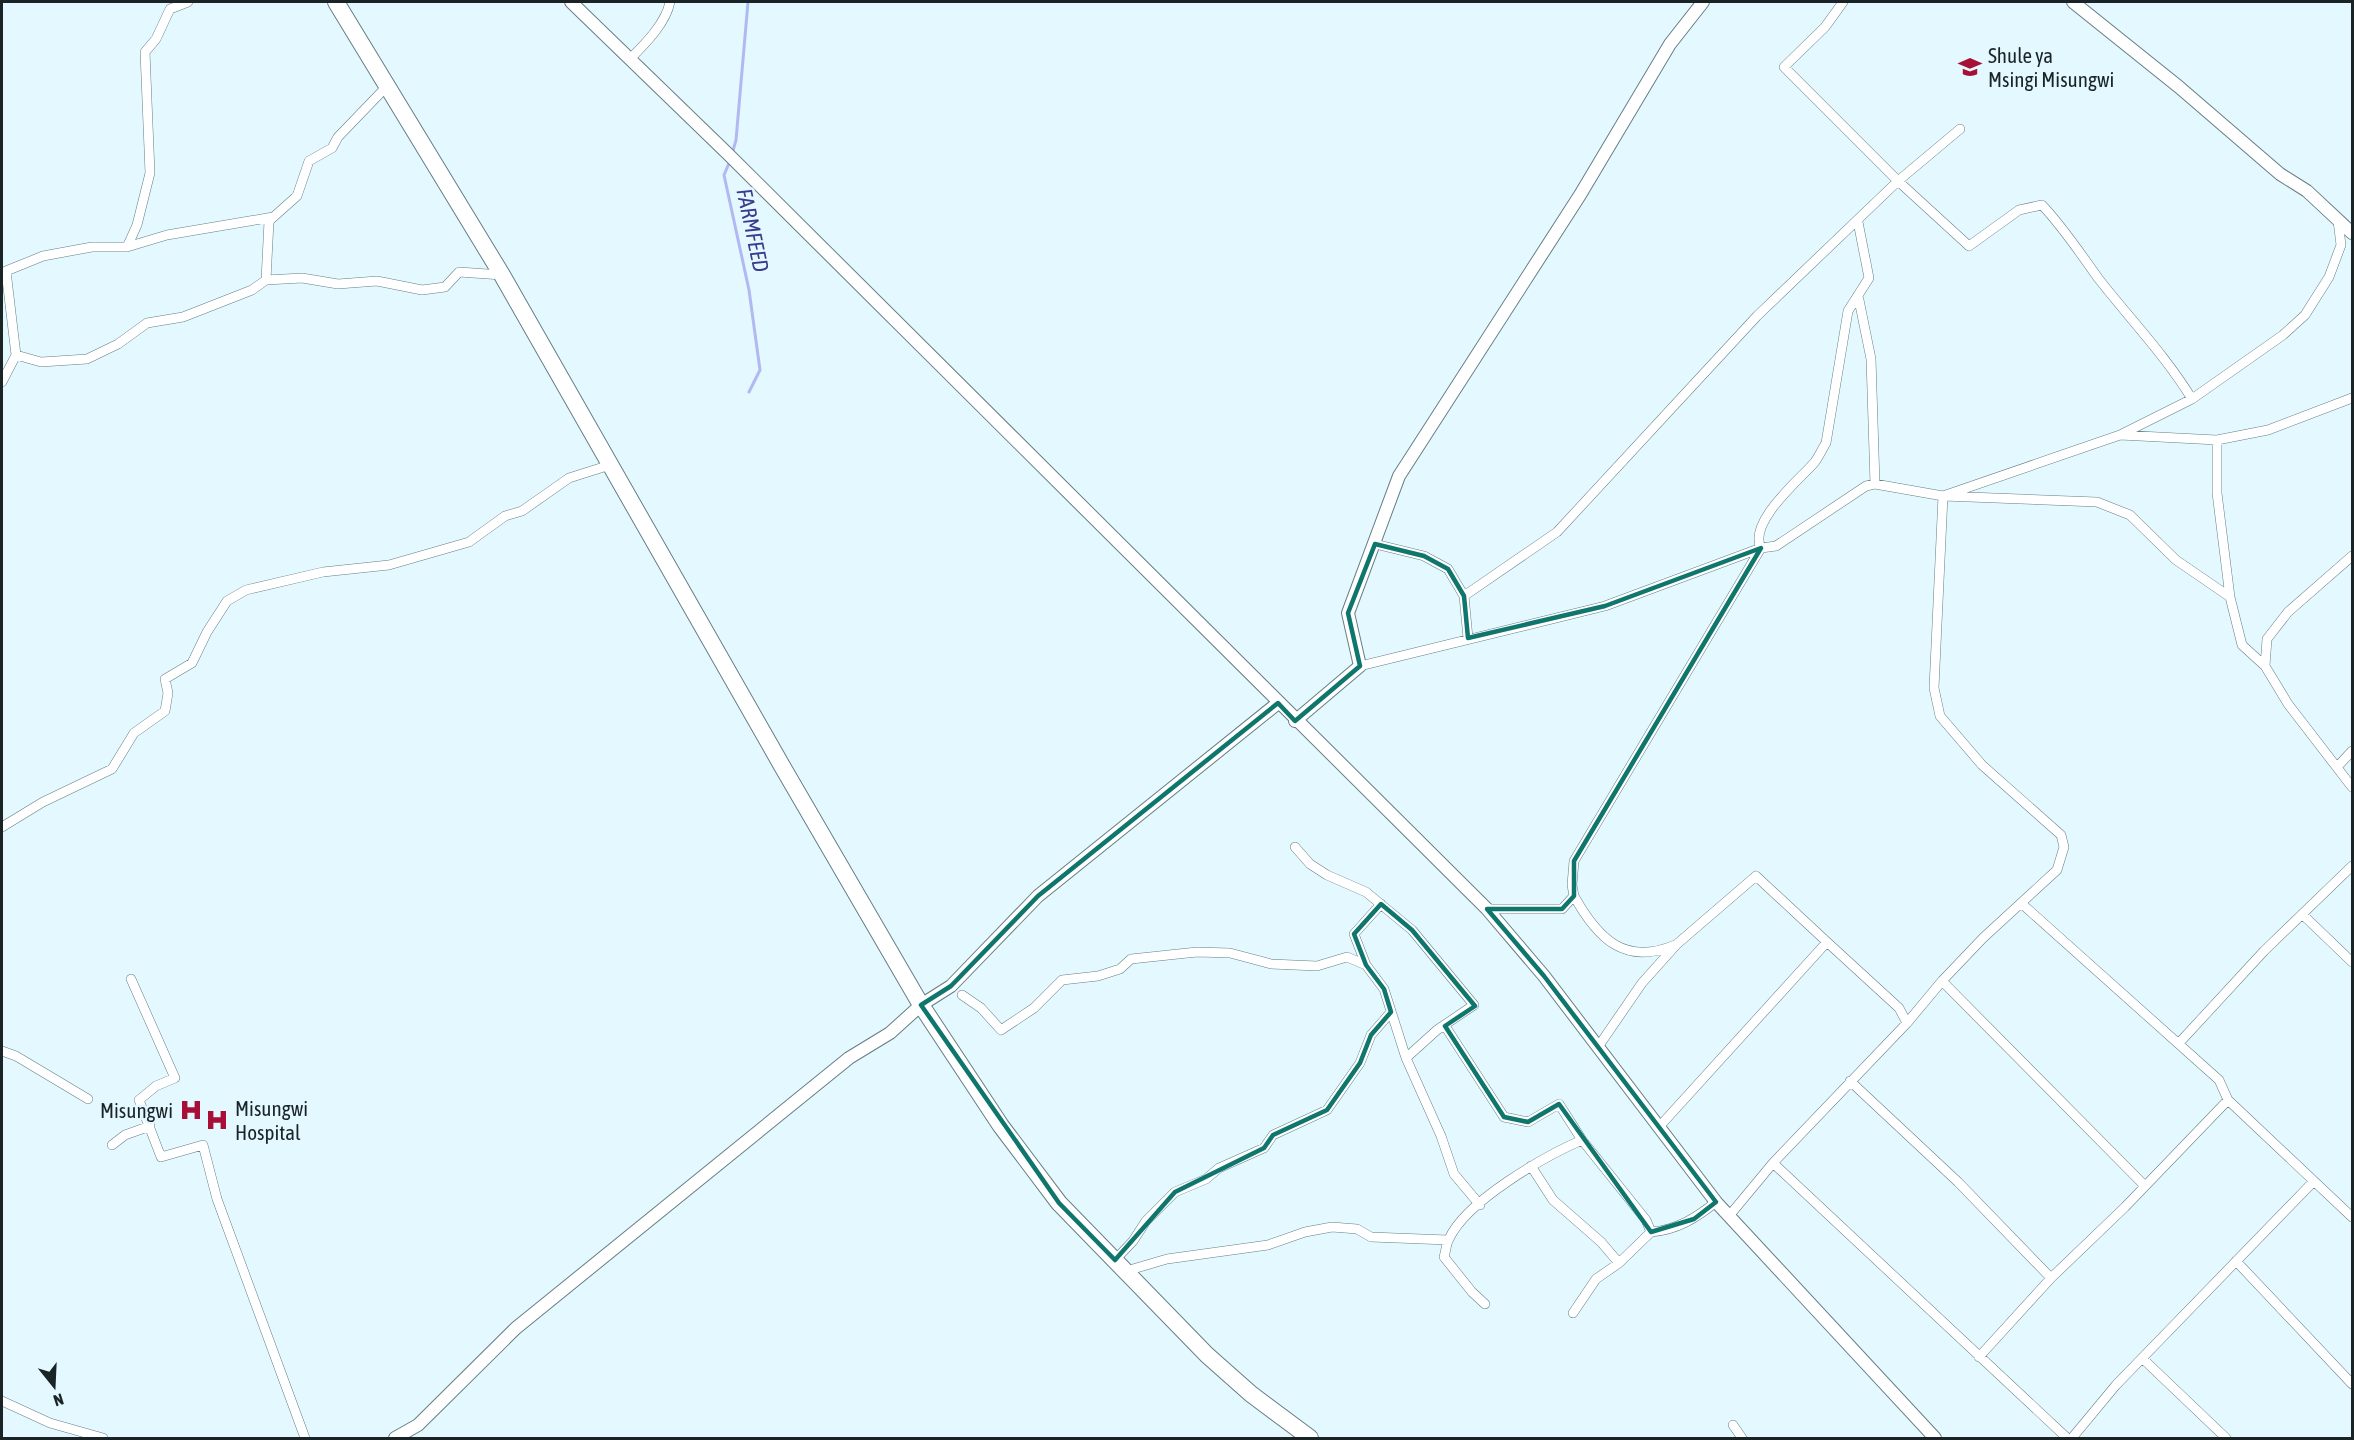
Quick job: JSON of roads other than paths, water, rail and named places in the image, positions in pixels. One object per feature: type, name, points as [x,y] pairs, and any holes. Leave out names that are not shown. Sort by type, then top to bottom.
[{"type":"highway","points":[[336,2],[389,84],[502,275],[921,1005],[1001,1126],[1059,1203],[1207,1355],[1251,1394],[1310,1438]]},
{"type":"street","points":[[127,247],[137,225],[150,173],[145,52],[156,39],[170,9],[188,2]]},
{"type":"street","points":[[571,2],[728,154],[1486,909],[1544,976],[1716,1202],[1935,1438]]},
{"type":"street","points":[[630,58],[654,32],[669,9],[670,2]]},
{"type":"street","points":[[1360,666],[1348,613],[1399,476],[1580,195],[1670,44],[1703,2]]},
{"type":"street","points":[[1843,2],[1825,27],[1784,67],[1898,181],[1969,246],[2019,210],[2042,205],[2061,225],[2099,279],[2159,349],[2192,399]]},
{"type":"street","points":[[2073,2],[2179,87],[2280,174],[2307,191],[2352,233]]},
{"type":"street","points":[[266,280],[269,221],[297,196],[309,161],[332,148],[338,137],[389,84]]},
{"type":"street","points":[[1464,596],[1557,532],[1757,316],[1858,222],[1898,181],[1960,129]]},
{"type":"street","points":[[2,382],[16,355],[6,271],[43,256],[62,252],[92,247],[127,247],[167,235],[273,217]]},
{"type":"street","points":[[1943,496],[2120,435],[2192,399],[2283,335],[2305,315],[2329,277],[2341,245],[2338,221]]},
{"type":"street","points":[[1677,944],[1657,952],[1633,953],[1609,940],[1591,923],[1574,896],[1572,885],[1574,861],[1761,548],[1759,536],[1771,510],[1786,490],[1816,461],[1826,442],[1848,311],[1869,278],[1858,222]]},
{"type":"street","points":[[16,355],[41,362],[87,359],[118,344],[147,322],[183,317],[252,290],[266,280],[302,278],[338,284],[377,281],[422,290],[445,287],[459,272],[502,275]]},
{"type":"street","points":[[1858,295],[1871,359],[1875,484]]},
{"type":"street","points":[[2120,435],[2217,440],[2268,430],[2352,398]]},
{"type":"street","points":[[2217,440],[2217,493],[2230,597],[2242,645],[2265,666],[2288,704],[2352,787]]},
{"type":"street","points":[[2,827],[43,802],[112,769],[134,733],[165,711],[168,693],[165,679],[192,663],[207,632],[227,601],[246,590],[323,572],[389,565],[469,543],[505,516],[522,511],[569,478],[610,465]]},
{"type":"street","points":[[1295,721],[1360,666],[1605,606],[1761,548],[1776,546],[1858,490],[1875,484],[1943,496],[2097,502],[2130,515],[2176,560],[2230,597]]},
{"type":"street","points":[[1729,1216],[1773,1163],[1907,1023],[1942,981],[2057,870],[2064,847],[2061,835],[1982,765],[1940,716],[1934,688],[1943,496]]},
{"type":"street","points":[[1375,544],[1424,556],[1448,569],[1464,596],[1468,638]]},
{"type":"street","points":[[2265,666],[2267,639],[2288,612],[2352,556]]},
{"type":"street","points":[[395,1438],[418,1425],[516,1328],[849,1058],[890,1033],[921,1005],[951,986],[1038,896],[1278,703]]},
{"type":"street","points":[[2338,766],[2352,751]]},
{"type":"street","points":[[1295,847],[1310,864],[1327,875],[1366,892],[1412,930],[1474,1005],[1406,1058]]},
{"type":"street","points":[[2180,1042],[2302,914],[2352,866]]},
{"type":"street","points":[[1598,1047],[1642,983],[1677,944],[1756,876],[1899,1008],[1907,1023]]},
{"type":"street","points":[[1486,909],[1562,909],[1574,896]]},
{"type":"street","points":[[2021,903],[2180,1042],[2219,1080],[2228,1100],[2352,1217]]},
{"type":"street","points":[[1381,904],[1354,934],[1365,964],[1384,989],[1406,1058],[1441,1136],[1454,1174],[1480,1205]]},
{"type":"street","points":[[2302,914],[2352,963]]},
{"type":"street","points":[[1659,1127],[1827,942]]},
{"type":"street","points":[[962,995],[981,1008],[1001,1030],[1034,1008],[1062,980],[1098,976],[1120,969],[1131,959],[1197,952],[1230,953],[1271,964],[1317,966],[1347,957],[1365,964]]},
{"type":"street","points":[[131,979],[175,1078],[156,1086],[139,1100],[161,1157],[203,1145],[217,1199],[304,1438]]},
{"type":"street","points":[[1942,981],[2144,1185]]},
{"type":"street","points":[[1121,1266],[1146,1221],[1175,1192],[1206,1179],[1219,1168],[1264,1148],[1273,1135],[1327,1110],[1360,1064],[1371,1035],[1391,1012]]},
{"type":"street","points":[[1445,1026],[1504,1117],[1528,1122],[1559,1104],[1582,1140],[1646,1220],[1651,1232]]},
{"type":"street","points":[[2,1051],[16,1056],[88,1099]]},
{"type":"street","points":[[1850,1081],[1958,1182],[2051,1278]]},
{"type":"street","points":[[1979,1357],[2051,1278],[2125,1207],[2228,1100]]},
{"type":"street","points":[[112,1145],[125,1135],[150,1126]]},
{"type":"street","points":[[1485,1304],[1472,1292],[1444,1257],[1448,1240],[1458,1224],[1531,1166],[1582,1140]]},
{"type":"street","points":[[1773,1163],[2067,1438]]},
{"type":"street","points":[[1531,1166],[1553,1200],[1601,1242],[1619,1263]]},
{"type":"street","points":[[2072,1438],[2116,1384],[2314,1181]]},
{"type":"street","points":[[1573,1313],[1596,1279],[1619,1263],[1651,1232],[1663,1231],[1694,1219],[1716,1202]]},
{"type":"street","points":[[1121,1266],[1268,1245],[1305,1232],[1332,1227],[1357,1229],[1371,1237],[1448,1240]]},
{"type":"street","points":[[2236,1261],[2352,1384]]},
{"type":"street","points":[[2142,1358],[2226,1438]]},
{"type":"street","points":[[2,1401],[50,1423],[103,1438]]},
{"type":"street","points":[[1733,1425],[1742,1438]]},
{"type":"waterway","name":"FARMFEED","points":[[732,154],[736,140],[748,2]]},
{"type":"waterway","name":"FARMFEED","points":[[730,161],[724,175],[749,290],[760,370],[749,392]]},
{"type":"place","name":"Shule ya Msingi Misungwi","points":[[1970,67]]},
{"type":"place","name":"Misungwi","points":[[191,1110]]},
{"type":"place","name":"Misungwi Hospital","points":[[217,1120]]}]
